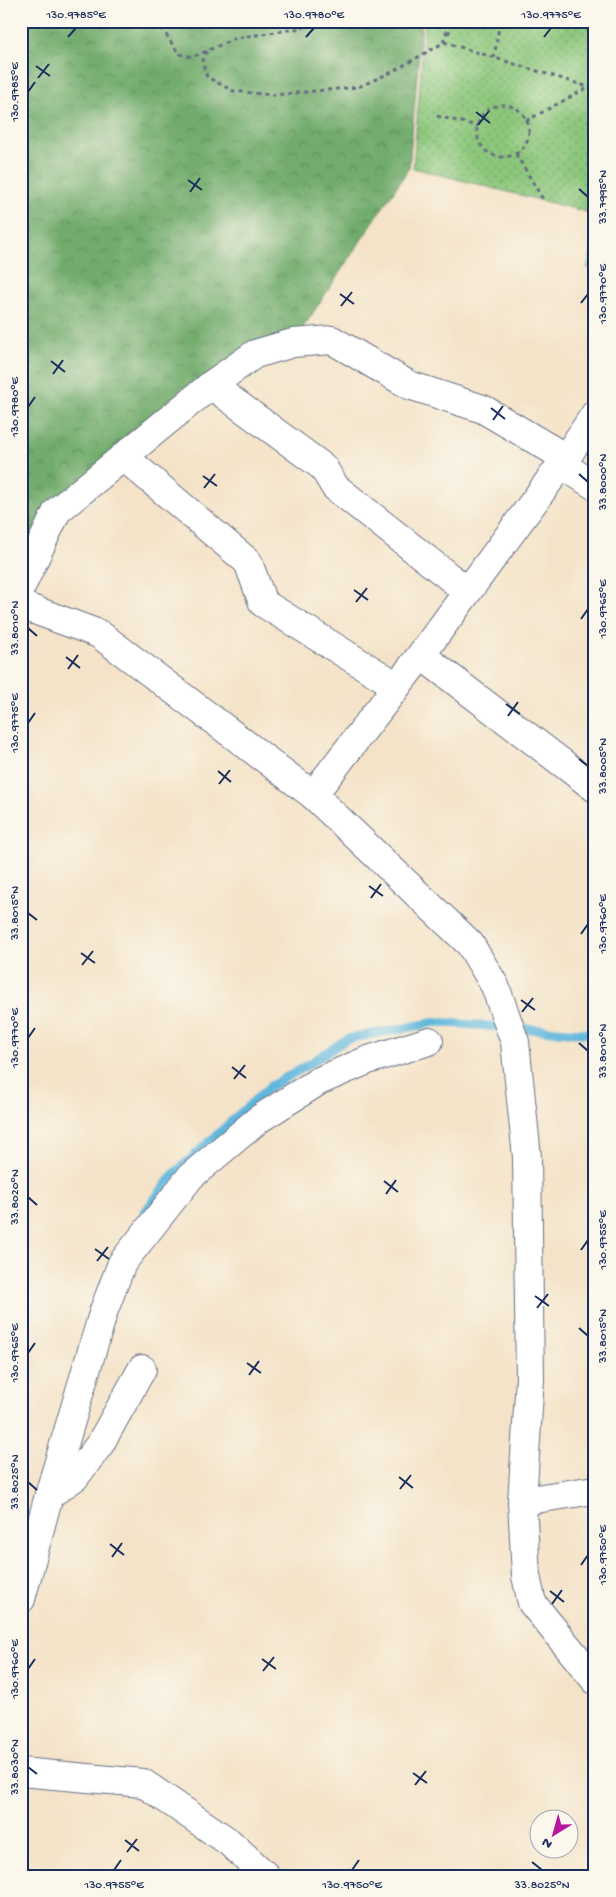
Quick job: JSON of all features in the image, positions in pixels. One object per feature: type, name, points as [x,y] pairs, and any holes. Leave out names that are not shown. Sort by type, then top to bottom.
[{"type":"street","points":[[21,587],[58,511],[125,458],[190,400],[255,354],[293,342],[332,340],[410,385],[483,410],[563,461],[595,486]]},
{"type":"street","points":[[211,385],[323,467],[335,488],[467,591]]},
{"type":"street","points":[[313,795],[421,655],[563,461],[595,414]]},
{"type":"street","points":[[125,458],[248,562],[263,603],[397,686]]},
{"type":"street","points":[[21,605],[99,634],[313,795],[470,944],[496,986],[515,1042],[527,1157],[530,1378],[522,1501],[526,1576],[532,1603],[595,1680]]},
{"type":"street","points":[[421,655],[595,788]]},
{"type":"street","points":[[21,1599],[49,1495],[104,1310],[122,1263],[191,1176],[259,1119],[319,1081],[368,1060],[429,1041]]},
{"type":"street","points":[[49,1495],[75,1477],[100,1444],[142,1369]]},
{"type":"street","points":[[522,1501],[595,1490]]},
{"type":"street","points":[[21,1772],[143,1783],[230,1842],[266,1876]]},
{"type":"path","points":[[157,21],[179,54],[193,56],[236,38],[302,28],[310,21]]},
{"type":"path","points":[[444,43],[450,21]]},
{"type":"path","points":[[207,50],[202,61],[207,77],[233,91],[273,95],[358,87],[390,73],[444,43],[454,21]]},
{"type":"path","points":[[494,58],[500,21]]},
{"type":"path","points":[[444,43],[595,89]]},
{"type":"path","points":[[526,121],[590,87]]},
{"type":"path","points":[[503,105],[519,111],[526,121],[529,133],[527,142],[516,154],[508,157],[491,154],[479,142],[478,126],[487,111],[503,105]]},
{"type":"path","points":[[438,116],[478,126]]},
{"type":"path","points":[[516,154],[544,201]]},
{"type":"green space","points":[[21,21],[422,21],[409,168],[293,343],[58,511],[21,587]]},
{"type":"green space","points":[[425,21],[595,21],[595,214],[413,168]]},
{"type":"green space","points":[[595,238],[595,272],[587,268]]},
{"type":"waterway","points":[[144,1213],[173,1175],[269,1087],[306,1066],[347,1039],[436,1022],[595,1034]]},
{"type":"waterway","points":[[21,1544],[29,1516]]},
{"type":"waterway","points":[[21,1872],[33,1876]]}]
